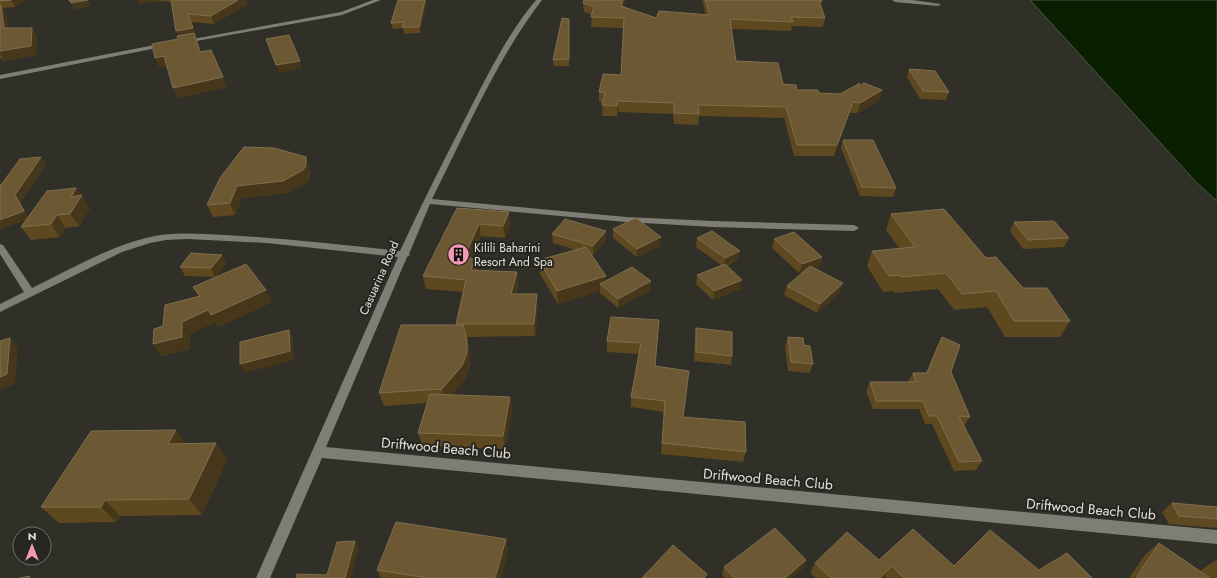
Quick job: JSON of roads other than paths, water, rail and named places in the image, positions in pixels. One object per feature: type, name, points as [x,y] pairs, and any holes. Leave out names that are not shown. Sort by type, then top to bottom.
[{"type":"street","points":[[0,77],[68,62],[342,13],[378,0]]},
{"type":"street","name":"Casuarina Road","points":[[264,578],[317,452],[405,255],[427,201],[488,80],[528,13],[539,0]]},
{"type":"street","points":[[895,0],[938,4]]},
{"type":"street","points":[[427,201],[488,208],[694,224],[854,228]]},
{"type":"street","points":[[0,308],[119,250],[148,240],[166,237],[188,236],[267,240],[405,255]]},
{"type":"street","points":[[0,247],[30,293]]},
{"type":"street","name":"Driftwood Beach Club","points":[[317,452],[1217,537]]},
{"type":"place","name":"Kilili Baharini Resort And Spa","points":[[458,255]]}]
